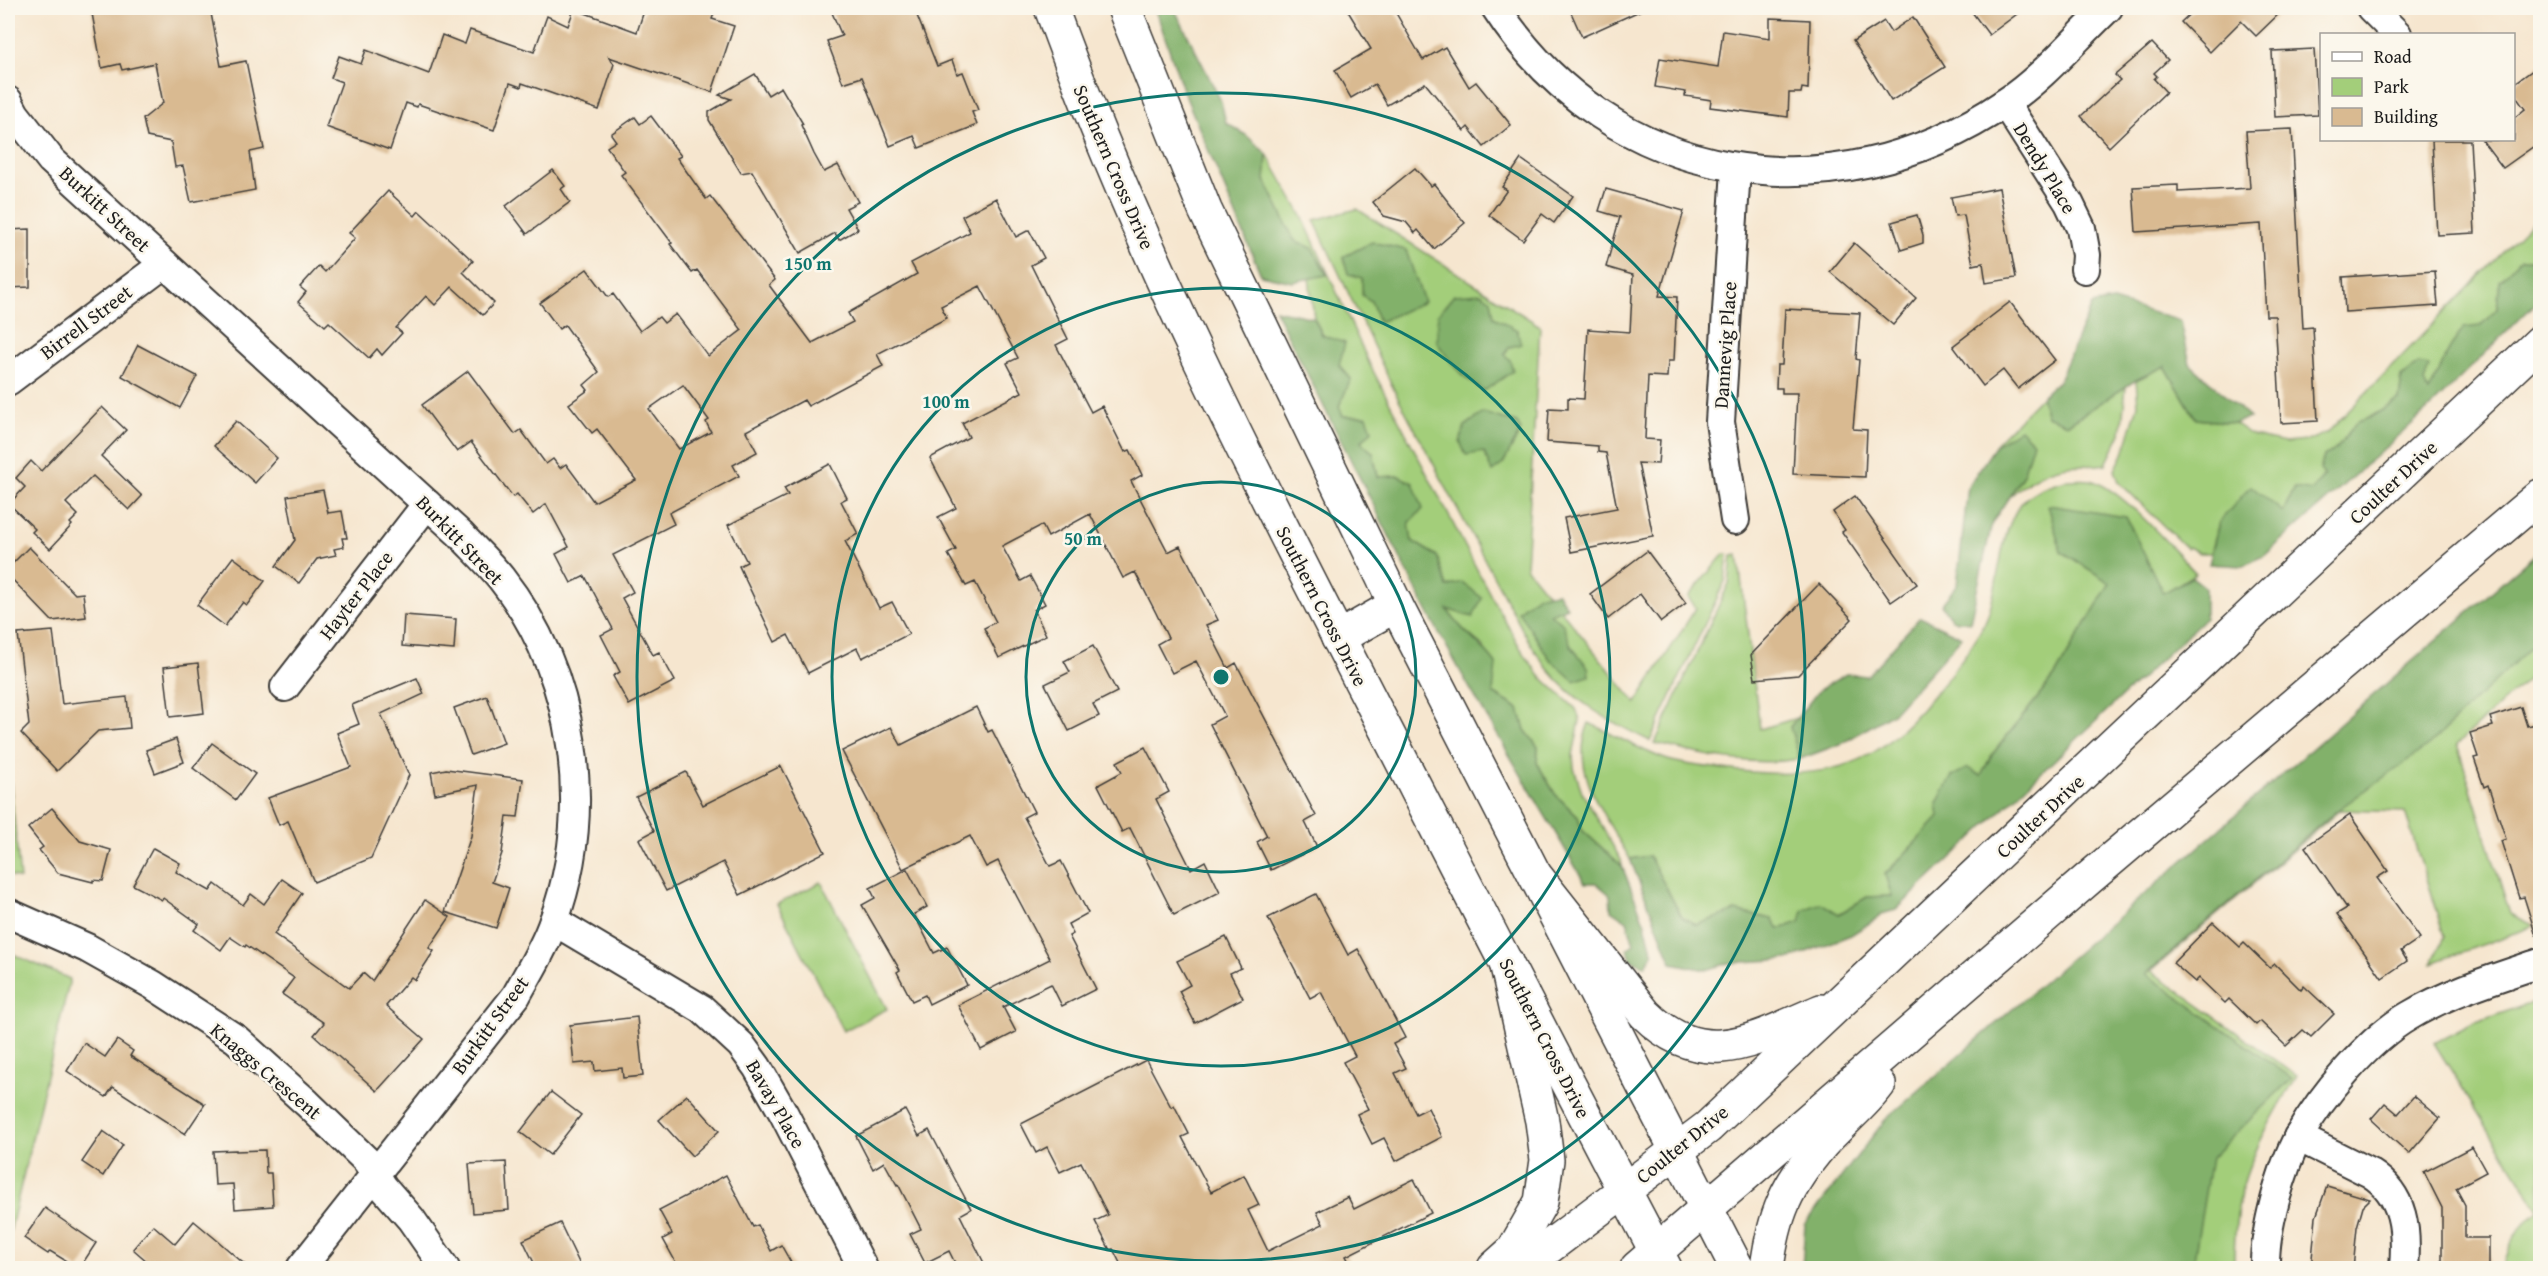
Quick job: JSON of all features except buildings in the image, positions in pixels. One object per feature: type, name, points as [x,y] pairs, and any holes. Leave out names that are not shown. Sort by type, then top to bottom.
[{"type":"main road","name":"Southern Cross Drive","points":[[1051,8],[1076,77],[1140,232],[1248,462],[1624,1191],[1653,1263]]},
{"type":"main road","points":[[1124,8],[1205,210],[1396,605],[1737,1269]]},
{"type":"main road","name":"Coulter Drive","points":[[1521,1269],[1708,1127],[2541,342]]},
{"type":"main road","points":[[1653,1263],[1706,1208],[1921,1026],[2088,879],[2541,496]]},
{"type":"main road","points":[[1338,638],[1396,605]]},
{"type":"main road","points":[[1535,875],[1645,1014],[1661,1030],[1688,1042],[1718,1047],[1742,1044],[1843,1002]]},
{"type":"main road","points":[[1494,1269],[1513,1251],[1541,1202],[1547,1160],[1542,1121],[1506,962]]},
{"type":"main road","points":[[1767,1269],[1772,1233],[1784,1198],[1822,1144],[1871,1095],[1921,1026]]},
{"type":"street","points":[[1496,8],[1525,49],[1569,92],[1593,110],[1646,141],[1705,162],[1736,169],[1803,173],[1872,163],[1941,139],[2005,103],[2108,8]]},
{"type":"street","points":[[2371,8],[2396,33]]},
{"type":"street","name":"Burkitt Street","points":[[8,100],[15,114],[51,160],[460,534],[501,578],[533,627],[557,683],[572,743],[576,808],[571,853],[554,921],[544,946],[516,996],[301,1269]]},
{"type":"street","name":"Dendy Place","points":[[2005,103],[2069,203],[2081,228],[2086,255],[2085,269]]},
{"type":"street","name":"Dannevig Place","points":[[1735,520],[1720,422],[1736,169]]},
{"type":"street","name":"Birrell Street","points":[[8,381],[164,264]]},
{"type":"street","name":"Hayter Place","points":[[285,687],[427,504]]},
{"type":"street","name":"Knaggs Crescent","points":[[8,913],[87,948],[153,985],[236,1039],[367,1161],[375,1176],[411,1218],[445,1269]]},
{"type":"street","name":"Bavay Place","points":[[554,921],[702,1009],[741,1045],[757,1067],[784,1114],[863,1269]]},
{"type":"street","points":[[2265,1269],[2276,1197],[2298,1137],[2337,1080],[2386,1032],[2408,1016],[2451,995],[2533,965]]},
{"type":"street","points":[[2298,1137],[2370,1173],[2395,1196],[2404,1217],[2404,1269]]},
{"type":"green space","points":[[1155,8],[1174,8],[1221,101],[1226,123],[1246,135],[1267,154],[1265,180],[1294,240],[1312,248],[1327,275],[1292,282],[1261,275],[1183,90]]},
{"type":"green space","points":[[1267,154],[1301,214],[1370,365],[1491,596],[1521,649],[1539,675],[1576,709],[1580,720],[1573,755],[1574,768],[1582,792],[1621,860],[1622,866],[1582,830],[1578,817],[1555,794],[1537,763],[1538,747],[1525,730],[1519,709],[1493,693],[1484,647],[1454,622],[1446,609],[1473,617],[1447,588],[1437,556],[1412,541],[1399,476],[1378,477],[1373,453],[1361,442],[1343,416],[1339,406],[1351,379],[1339,365],[1314,318],[1309,278],[1327,274],[1312,248],[1294,240],[1265,180]]},
{"type":"green space","points":[[1357,209],[1540,326],[1526,567],[1636,703],[1696,608],[1688,597],[1724,554],[1728,555],[1725,581],[1650,741],[1608,719],[1569,691],[1547,668],[1524,633],[1395,392],[1314,220]]},
{"type":"green space","points":[[2540,214],[2540,259],[2520,259],[2500,281],[2497,309],[2480,326],[2451,346],[2429,393],[2424,384],[2402,377],[2399,400],[2369,418],[2357,422],[2336,449],[2324,456],[2324,476],[2312,491],[2294,488],[2283,512],[2219,522],[2211,553],[2199,553],[2189,547],[2187,549],[2119,482],[2115,470],[2123,454],[2138,405],[2136,380],[2165,366],[2196,419],[2234,423],[2253,436],[2285,443],[2307,441],[2328,432]]},
{"type":"green space","points":[[1372,242],[1406,250],[1424,302],[1379,322],[1371,301],[1362,295],[1362,278],[1348,274],[1343,257]]},
{"type":"green space","points":[[2520,259],[2540,259],[2540,299],[2431,407],[2264,556],[2242,566],[2209,564],[2219,522],[2251,486],[2283,512],[2295,488],[2312,491],[2324,476],[2320,469],[2324,456],[2336,449],[2357,422],[2369,418],[2399,400],[2402,377],[2419,364],[2429,366],[2424,383],[2429,392],[2451,346],[2464,328],[2480,326],[2497,309],[2500,281]]},
{"type":"green space","points":[[1481,293],[1491,300],[1494,317],[1517,330],[1521,344],[1510,347],[1504,354],[1510,360],[1513,371],[1484,391],[1462,375],[1437,343],[1438,314],[1454,295]]},
{"type":"green space","points":[[2113,301],[2181,321],[2190,364],[2250,418],[2234,423],[2196,419],[2165,366],[2136,380],[2068,424],[2047,416],[2041,397],[2059,380],[2092,305]]},
{"type":"green space","points":[[1275,310],[1314,318],[1322,335],[1345,343],[1339,365],[1351,379],[1339,406],[1343,416],[1367,416],[1372,430],[1361,442],[1373,453],[1378,477],[1399,476],[1413,483],[1423,509],[1409,523],[1412,541],[1437,556],[1447,587],[1462,582],[1482,598],[1473,617],[1447,609],[1496,664],[1493,693],[1519,709],[1525,730],[1538,747],[1537,763],[1555,794],[1578,817],[1582,830],[1622,866],[1645,924],[1653,954],[1645,966],[1632,960],[1627,949],[1634,944],[1627,921],[1611,910],[1610,895],[1596,883],[1585,883],[1469,687],[1428,613]]},
{"type":"green space","points":[[2126,386],[2121,433],[2106,464],[2073,465],[2051,470],[2029,481],[2009,497],[2023,475],[2020,430],[1995,444],[2041,397],[2047,416],[2068,424]]},
{"type":"green space","points":[[1483,413],[1517,423],[1521,430],[1503,464],[1492,472],[1484,452],[1466,455],[1460,442],[1465,426]]},
{"type":"green space","points":[[2020,429],[2033,442],[2023,475],[1992,523],[1970,622],[1952,620],[1941,605],[1957,585],[1968,486],[1996,445]]},
{"type":"green space","points":[[2066,480],[2090,480],[2117,495],[2146,520],[2196,573],[2163,594],[2126,517],[2061,551],[2111,582],[2055,676],[1991,756],[1981,776],[1885,874],[1892,896],[1867,897],[1839,914],[1779,929],[1735,911],[1696,925],[1682,917],[1649,856],[1630,859],[1601,811],[1587,777],[1583,759],[1584,741],[1589,723],[1638,748],[1668,760],[1731,770],[1770,773],[1810,772],[1850,764],[1868,756],[1905,727],[1917,714],[1956,668],[1974,641],[1985,622],[1995,590],[2006,534],[2021,503],[2041,488]]},
{"type":"green space","points":[[2048,505],[2126,517],[2163,593],[2192,577],[2205,587],[2205,618],[1896,910],[1885,913],[1851,935],[1788,959],[1729,963],[1706,970],[1672,963],[1630,859],[1649,856],[1682,917],[1696,925],[1735,911],[1772,919],[1779,929],[1800,922],[1803,910],[1821,903],[1839,914],[1867,897],[1892,896],[1885,875],[1939,817],[1937,803],[1952,776],[1968,768],[1981,776],[1991,756],[2055,676],[2110,583],[2061,551]]},
{"type":"green space","points":[[2540,550],[2540,638],[2429,745],[2335,812],[2146,974],[2292,1078],[2211,1158],[2193,1265],[2164,1268],[1802,1268],[1805,1224],[1885,1120]]},
{"type":"green space","points":[[1738,555],[1760,729],[1797,718],[1790,727],[1800,759],[1745,761],[1709,756],[1655,743],[1729,583],[1732,556]]},
{"type":"green space","points":[[1558,593],[1567,607],[1550,614],[1563,624],[1571,646],[1588,667],[1589,676],[1574,681],[1549,658],[1518,611],[1538,595]]},
{"type":"green space","points":[[1920,617],[1962,637],[1893,713],[1843,743],[1800,759],[1790,727],[1819,690],[1846,674],[1867,676]]},
{"type":"green space","points":[[2540,619],[2540,668],[2457,744],[2510,914],[2535,926],[2432,963],[2444,936],[2405,812],[2340,810],[2151,971],[2297,1076],[2262,1137],[2246,1176],[2236,1222],[2234,1268],[1860,1268],[1876,1185]]},
{"type":"green space","points":[[8,759],[20,879],[8,875]]},
{"type":"green space","points":[[821,882],[887,1009],[843,1031],[777,904]]},
{"type":"green space","points":[[8,952],[70,979],[8,1240]]},
{"type":"green space","points":[[2540,1000],[2540,1268],[2503,1268],[2515,1236],[2539,1210],[2434,1043],[2473,1023]]}]
